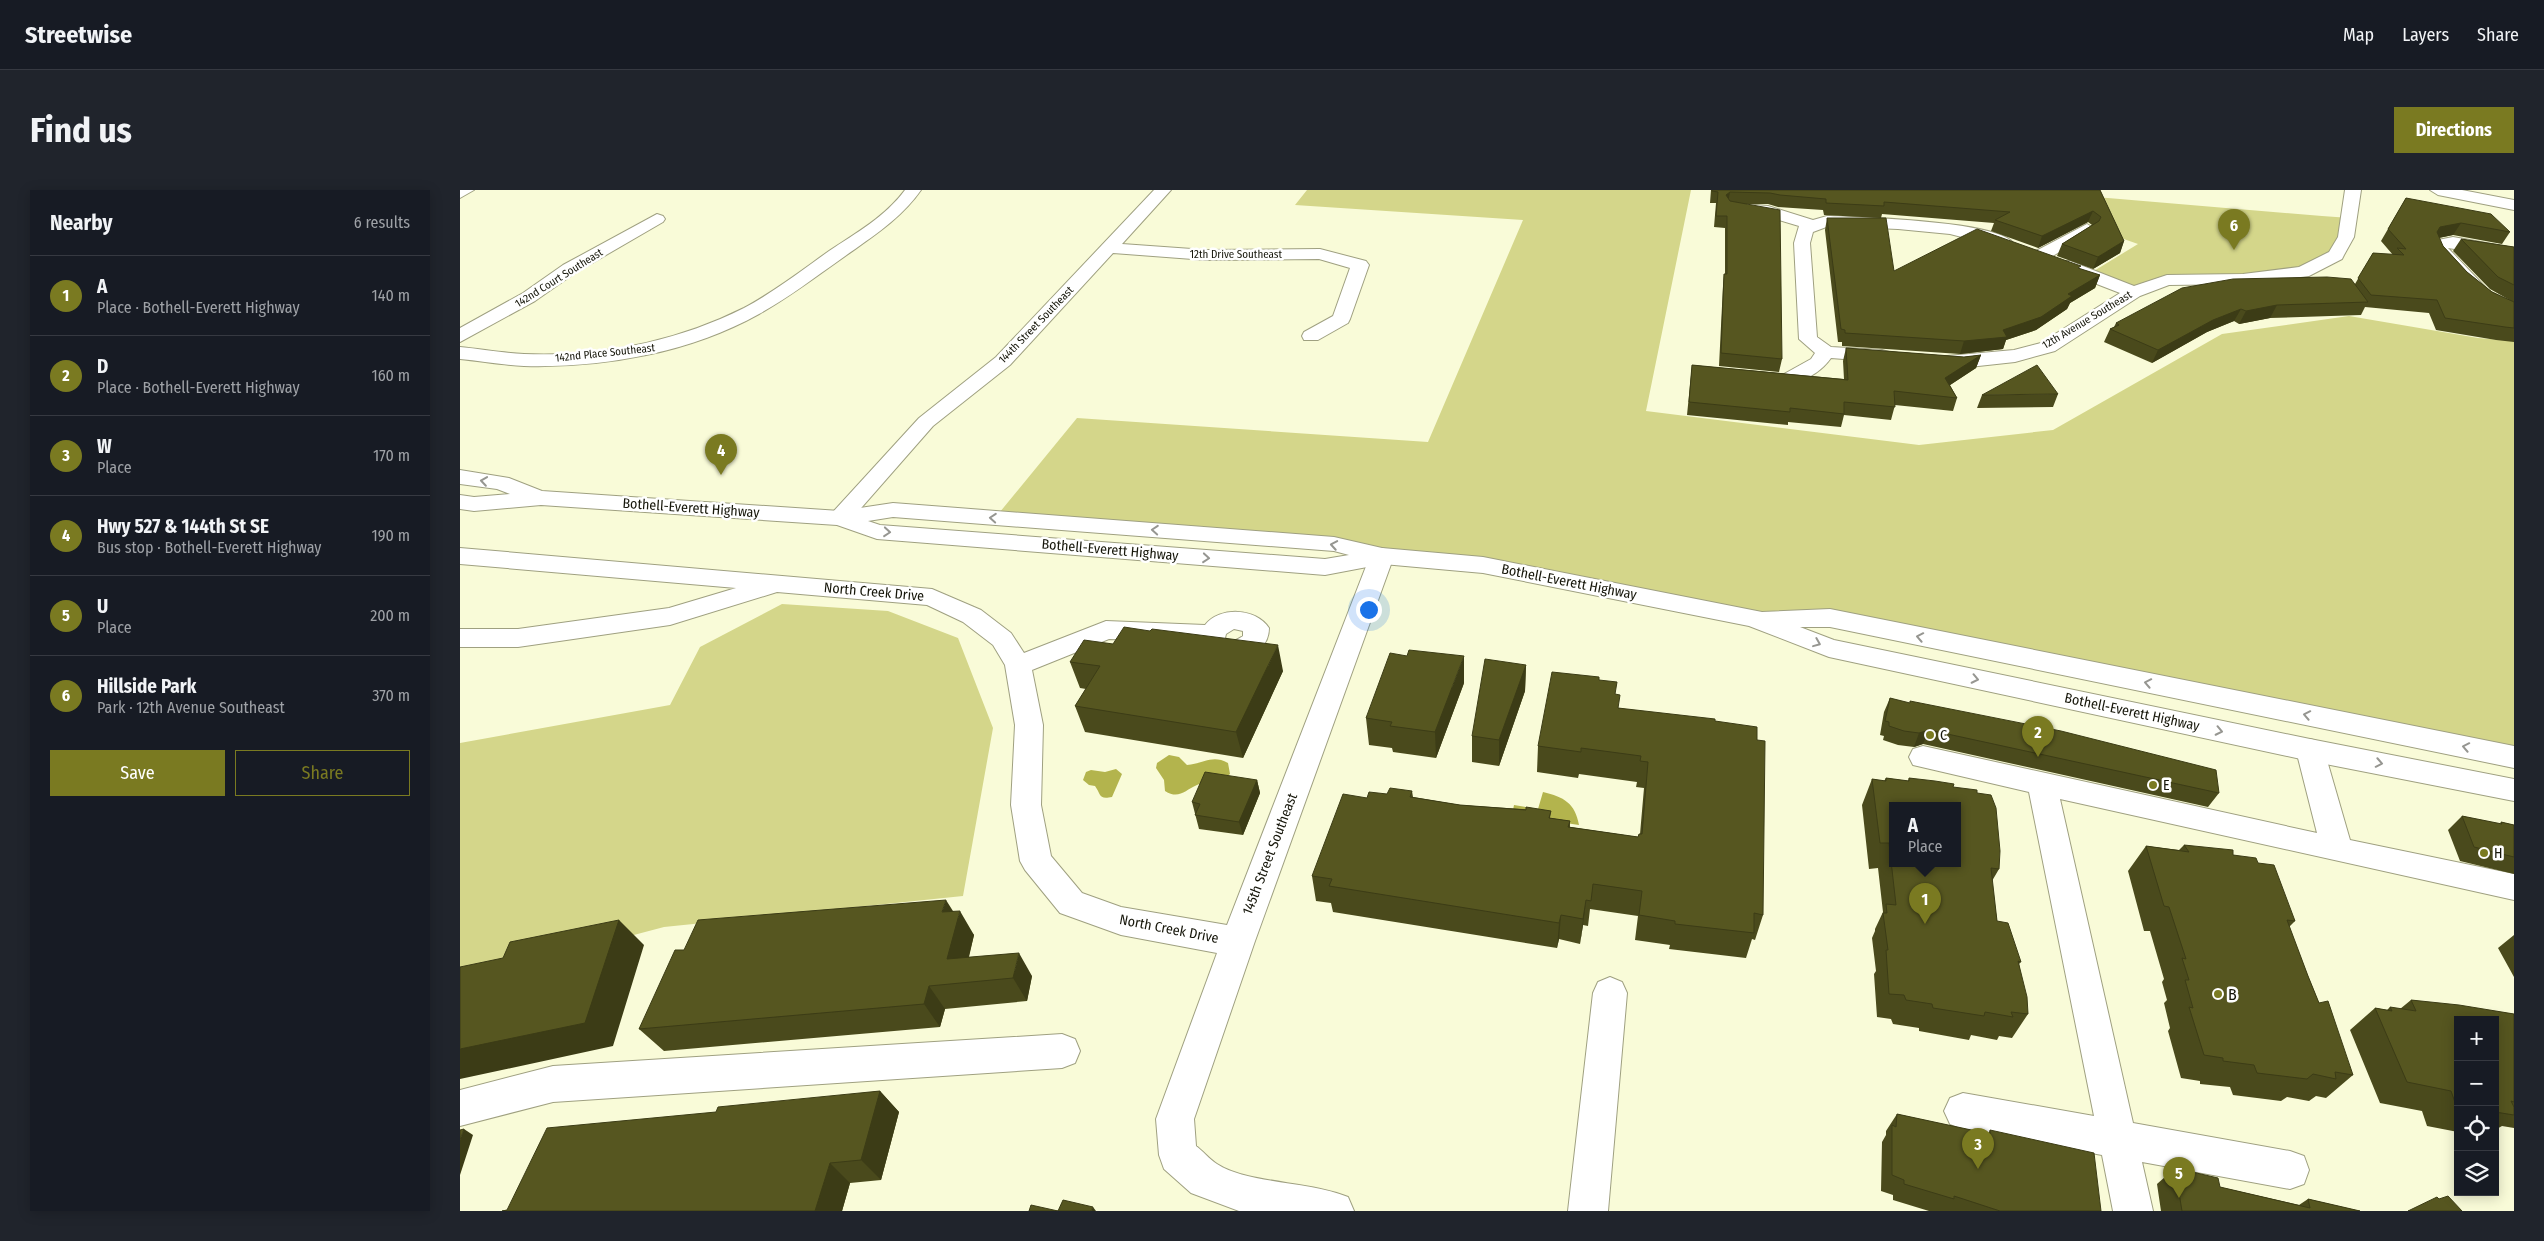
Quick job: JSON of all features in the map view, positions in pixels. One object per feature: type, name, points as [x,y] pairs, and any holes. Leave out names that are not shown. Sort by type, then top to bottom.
[{"type":"street","points":[[460,193],[466,190]]},
{"type":"street","name":"142nd Place Southeast","points":[[460,353],[524,360],[590,356],[658,348],[732,320],[779,295],[873,228],[907,200],[913,190]]},
{"type":"street","name":"144th Street Southeast","points":[[840,518],[926,422],[1003,360],[1163,190]]},
{"type":"street","name":"12th Avenue Southeast","points":[[1921,359],[1960,362],[2016,356],[2048,347],[2134,292],[2167,280],[2243,279],[2303,272],[2336,255],[2346,237],[2352,190]]},
{"type":"street","points":[[2438,190],[2514,205]]},
{"type":"street","points":[[1734,208],[1768,211],[1810,227],[1827,221],[1950,229],[1984,236],[2134,292]]},
{"type":"street","name":"142nd Court Southeast","points":[[460,336],[529,298],[569,269],[657,219]]},
{"type":"street","points":[[1810,227],[1802,243],[1808,339],[1826,352],[1901,357]]},
{"type":"street","points":[[2040,256],[2087,229]]},
{"type":"street","points":[[2509,309],[2483,296],[2440,251],[2439,245],[2453,242],[2514,253]]},
{"type":"street","name":"12th Drive Southeast","points":[[1110,248],[1206,255],[1320,254],[1360,265],[1341,319],[1311,336]]},
{"type":"street","points":[[1742,376],[1787,380],[1818,363],[1826,352]]},
{"type":"street","name":"Bothell-Everett Highway","points":[[460,477],[501,483],[541,498]]},
{"type":"street","name":"Bothell-Everett Highway","points":[[460,502],[474,504],[541,498],[840,518],[877,532],[1325,568],[1382,556],[1483,565],[1755,619],[1829,648],[2310,750],[2514,790]]},
{"type":"street","name":"North Creek Drive","points":[[460,556],[932,597],[972,616],[1002,639],[1018,665],[1029,725],[1026,805],[1036,861],[1071,903],[1121,921],[1198,936],[1238,941]]},
{"type":"street","name":"145th Street Southeast","points":[[1334,1211],[1246,1194],[1205,1179],[1178,1155],[1175,1119],[1238,941],[1382,556]]},
{"type":"street","points":[[460,638],[518,638],[670,616],[784,583]]},
{"type":"street","name":"Bothell-Everett Highway","points":[[1755,619],[1830,618],[2514,757]]},
{"type":"street","points":[[1018,665],[1106,630],[1212,634]]},
{"type":"street","points":[[2310,750],[2337,850]]},
{"type":"street","points":[[1923,756],[2337,850],[2514,886]]},
{"type":"street","points":[[2042,783],[2133,1211]]},
{"type":"street","points":[[1588,1211],[1610,993]]},
{"type":"street","points":[[460,1108],[553,1084],[1062,1051]]},
{"type":"street","points":[[1963,1111],[2117,1137],[2290,1170]]},
{"type":"green space","points":[[1307,190],[1691,190],[1646,411],[1919,445],[2053,430],[2222,334],[2349,316],[2478,338],[2514,341],[2514,757],[1830,618],[1755,619],[1382,556],[1334,544],[995,518],[1077,418],[1428,442],[1523,220],[1295,205]]},
{"type":"green space","points":[[2096,197],[2350,218],[2336,255],[2303,272],[2167,280],[2134,292],[2089,274],[2138,244],[2101,231]]},
{"type":"green space","points":[[782,604],[888,611],[958,638],[993,728],[963,896],[664,927],[460,981],[460,743],[670,705],[700,647]]},
{"type":"shaded area","points":[[1169,755],[1179,757],[1187,765],[1212,759],[1222,760],[1228,763],[1230,774],[1222,779],[1201,783],[1182,793],[1170,794],[1165,791],[1164,780],[1156,768],[1157,763]]},
{"type":"shaded area","points":[[1116,769],[1122,774],[1112,797],[1104,798],[1100,796],[1095,786],[1089,785],[1083,780],[1086,772],[1091,770],[1105,772]]},
{"type":"shaded area","points":[[1543,792],[1557,796],[1567,802],[1575,811],[1579,825],[1512,815],[1514,805],[1538,809]]},
{"type":"building","points":[[1712,190],[2100,190],[2124,241],[2098,257],[2062,244],[2099,221],[2101,217],[2093,211],[2042,236],[1995,220],[2010,212],[1884,202],[1884,206],[1826,203],[1826,199],[1770,193],[1730,192],[1726,195],[1730,201],[1780,210],[1782,359],[1721,353],[1724,274],[1727,274],[1727,216],[1716,216],[1718,192]]},
{"type":"building","points":[[2406,198],[2491,214],[2510,232],[2461,223],[2440,227],[2437,232],[2443,246],[2467,272],[2492,292],[2514,302],[2514,328],[2445,318],[2437,300],[2371,295],[2358,278],[2373,253],[2404,255],[2397,248],[2406,249],[2388,229]]},
{"type":"building","points":[[1827,218],[1886,218],[1894,271],[1977,229],[2081,266],[2078,268],[2100,275],[2068,294],[2072,296],[2041,317],[2003,330],[2007,337],[1964,341],[1845,333],[1845,330],[1841,329]]},
{"type":"building","points":[[2461,239],[2514,247],[2514,285],[2498,277]]},
{"type":"building","points":[[2327,277],[2351,279],[2368,302],[2277,305],[2246,311],[2241,309],[2213,320],[2158,350],[2110,329],[2119,325],[2116,323],[2182,288],[2233,279]]},
{"type":"building","points":[[1846,348],[1964,357],[1981,355],[1945,378],[1957,398],[1894,391],[1895,407],[1844,402],[1844,414],[1790,408],[1790,412],[1689,402],[1692,365],[1848,380]]},
{"type":"building","points":[[2037,365],[2058,394],[1982,395]]},
{"type":"building","points":[[1124,627],[1278,645],[1236,732],[1075,706],[1100,666],[1070,662],[1084,640],[1113,644]]},
{"type":"building","points":[[1409,650],[1464,656],[1435,732],[1390,726],[1392,722],[1366,718],[1390,653],[1407,656]]},
{"type":"building","points":[[1485,659],[1526,665],[1499,740],[1472,736]]},
{"type":"building","points":[[1552,672],[1599,677],[1599,680],[1617,682],[1615,694],[1620,695],[1618,708],[1715,719],[1715,721],[1757,727],[1757,740],[1765,741],[1763,915],[1754,913],[1754,933],[1675,924],[1675,921],[1639,915],[1642,891],[1593,884],[1591,901],[1586,900],[1583,919],[1561,915],[1559,923],[1329,886],[1332,879],[1312,876],[1343,794],[1367,798],[1369,792],[1387,794],[1390,788],[1412,791],[1410,797],[1460,805],[1526,810],[1526,807],[1551,811],[1549,818],[1570,821],[1568,827],[1638,837],[1639,834],[1642,834],[1648,762],[1640,761],[1641,756],[1581,748],[1581,752],[1538,746]]},
{"type":"building","points":[[1890,698],[2061,731],[2216,770],[2219,793],[1929,730],[1919,733],[1904,731],[1889,726],[1889,722],[1885,721]]},
{"type":"building","points":[[1205,772],[1257,780],[1239,822],[1195,815],[1200,804],[1192,802]]},
{"type":"building","points":[[1886,778],[1909,781],[1909,778],[1935,781],[1954,784],[1953,787],[1977,790],[1977,793],[1991,795],[1996,808],[2000,851],[1999,869],[1991,868],[1997,921],[2008,923],[2021,962],[2018,961],[2027,997],[2028,1014],[2011,1012],[2013,1017],[1985,1012],[1984,1016],[1933,1008],[1932,1004],[1906,1000],[1904,995],[1889,994],[1886,950],[1888,950],[1883,913],[1887,913],[1886,904],[1896,905],[1892,867],[1961,867],[1961,802],[1889,802],[1889,843],[1880,843],[1872,779],[1886,781]]},
{"type":"building","points":[[2462,816],[2514,825],[2514,857],[2474,847]]},
{"type":"building","name":"B","points":[[2184,845],[2233,850],[2233,855],[2256,858],[2258,863],[2274,865],[2295,921],[2287,920],[2308,976],[2319,1003],[2328,1001],[2353,1075],[2335,1072],[2336,1079],[2313,1074],[2307,1079],[2257,1073],[2254,1065],[2223,1061],[2223,1058],[2204,1055],[2189,1007],[2193,1008],[2185,980],[2189,980],[2182,958],[2186,959],[2169,907],[2164,906],[2146,846],[2189,852]]},
{"type":"building","points":[[946,900],[942,912],[960,911],[947,959],[1019,953],[1013,978],[929,986],[924,1004],[639,1029],[675,950],[684,950],[698,920]]},
{"type":"building","points":[[619,920],[585,1023],[460,1049],[460,967],[503,958],[510,942]]},
{"type":"building","points":[[2411,1000],[2459,1005],[2514,1014],[2514,1102],[2511,1101],[2514,1107],[2514,1115],[2499,1113],[2499,1016],[2454,1016],[2454,1099],[2451,1091],[2407,1082],[2375,1008],[2392,1011],[2390,1007],[2416,1011]]},
{"type":"building","points":[[880,1091],[861,1160],[830,1163],[815,1211],[502,1211],[507,1210],[547,1128],[716,1112],[718,1107]]},
{"type":"building","points":[[1897,1114],[1990,1134],[1990,1130],[2094,1153],[2101,1211],[2000,1211],[1954,1196],[1954,1199],[1904,1184],[1904,1180],[1892,1175],[1892,1125],[1896,1127]]},
{"type":"building","points":[[464,1129],[460,1140],[460,1130]]},
{"type":"building","points":[[2175,1168],[2218,1178],[2220,1187],[2310,1208],[2308,1199],[2360,1211],[2182,1211]]},
{"type":"building","points":[[2448,1196],[2462,1211],[2408,1211],[2437,1197],[2439,1199]]},
{"type":"building","points":[[1063,1200],[1093,1207],[1091,1211],[1058,1211]]},
{"type":"building","points":[[1031,1205],[1058,1211],[1029,1211]]},
{"type":"place","name":"Hillside Park","points":[[2234,250]]},
{"type":"place","name":"Hwy 527 & 144th St SE","points":[[721,475]]},
{"type":"place","name":"C","points":[[1930,735]]},
{"type":"place","name":"D","points":[[2038,757]]},
{"type":"place","name":"E","points":[[2153,785]]},
{"type":"place","name":"H","points":[[2484,853]]},
{"type":"place","name":"A","points":[[1925,924]]},
{"type":"place","name":"B","points":[[2218,994]]},
{"type":"place","name":"W","points":[[1978,1169]]},
{"type":"place","name":"U","points":[[2179,1198]]}]
